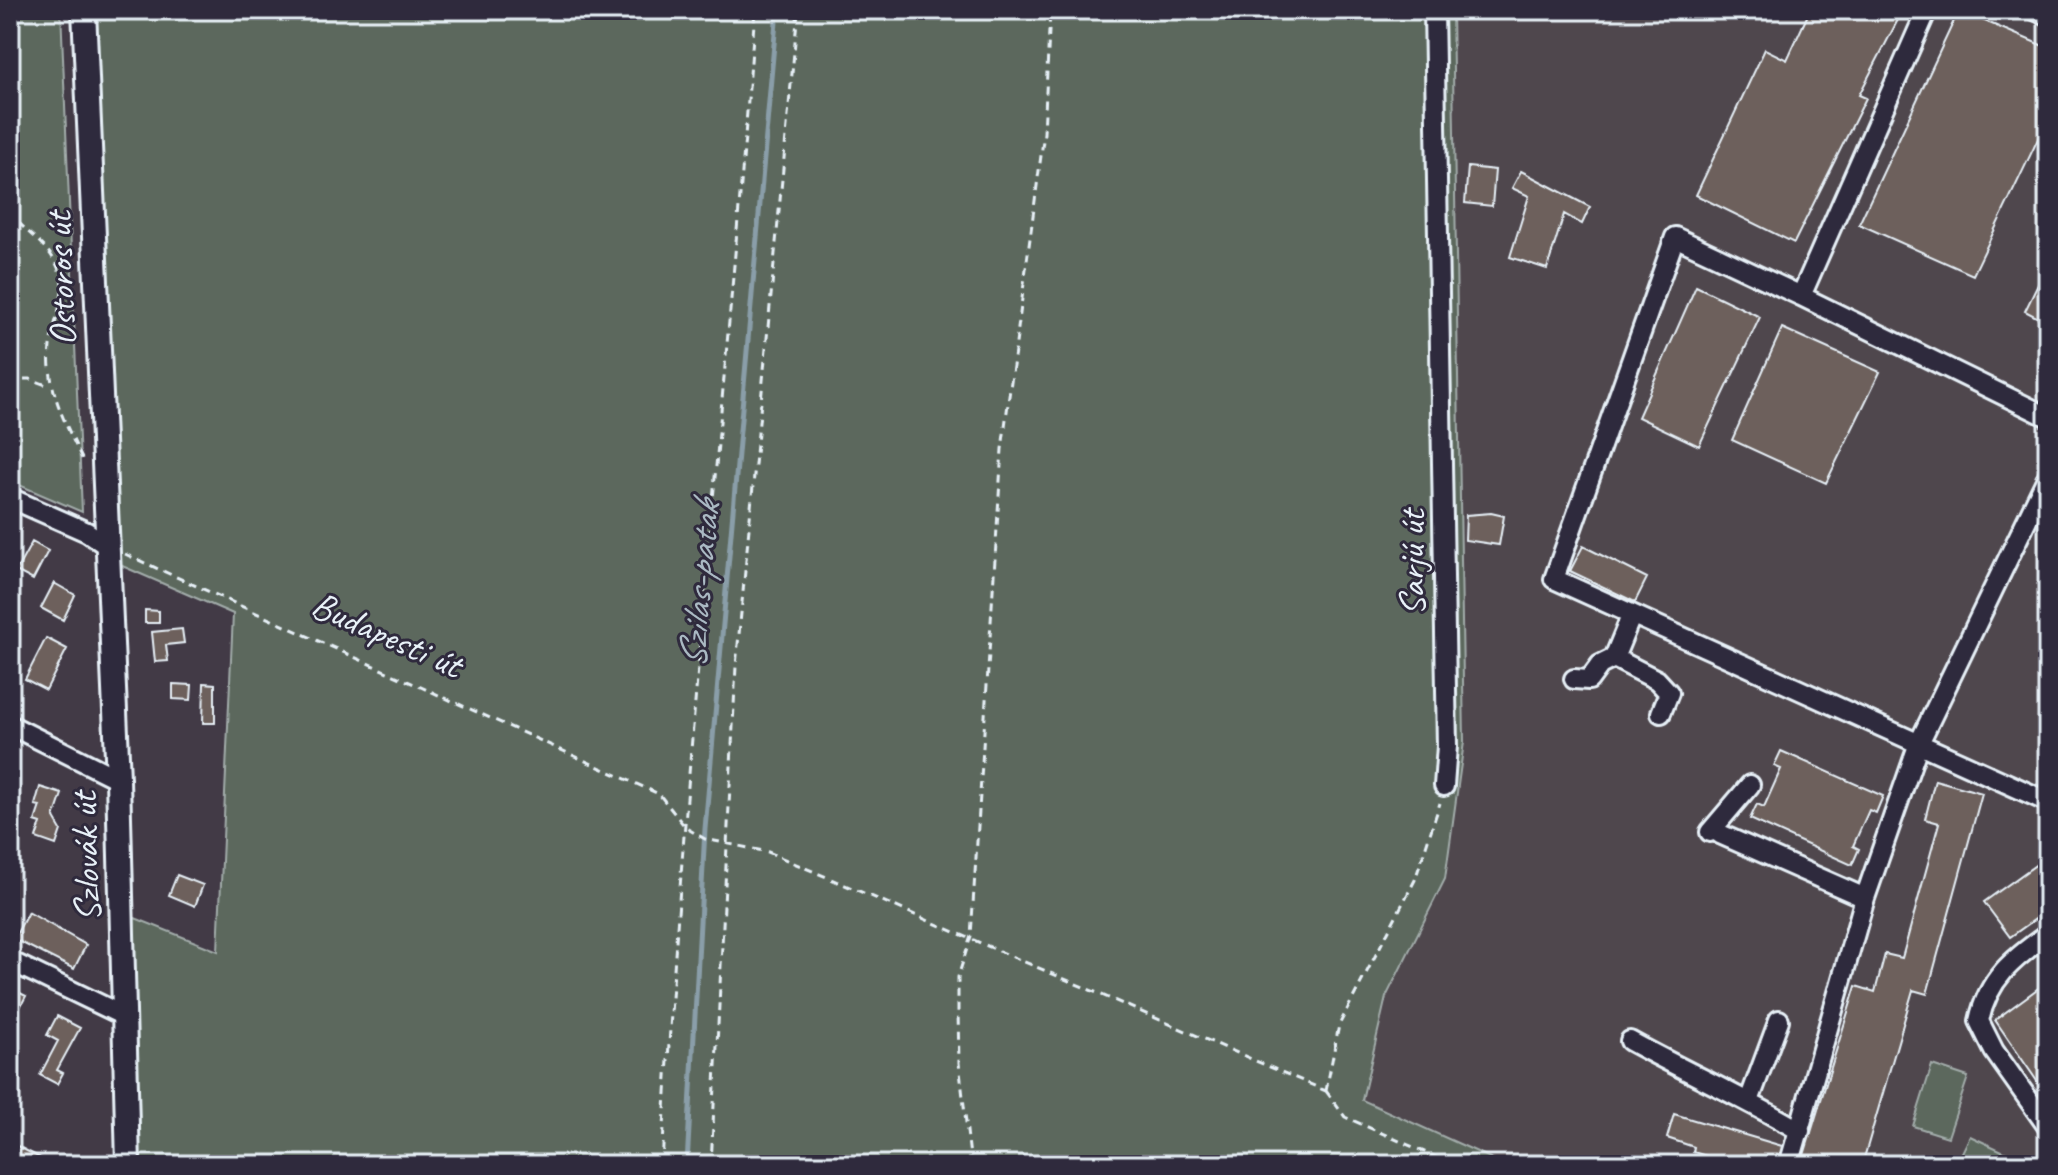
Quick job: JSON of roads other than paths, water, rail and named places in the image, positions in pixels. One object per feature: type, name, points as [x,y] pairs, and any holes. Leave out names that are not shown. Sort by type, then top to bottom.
[{"type":"main road","name":"Ostoros út","points":[[84,10],[107,546]]},
{"type":"main road","name":"Szlovák út","points":[[107,546],[118,779],[128,1165]]},
{"type":"street","name":"Sarjú út","points":[[1434,10],[1444,406],[1447,746],[1444,786]]},
{"type":"street","points":[[1801,296],[1927,10]]},
{"type":"street","points":[[2035,10],[2048,16]]},
{"type":"street","points":[[2048,417],[1675,237],[1554,579],[2048,802]]},
{"type":"street","points":[[1789,1165],[1865,898],[1919,743],[2048,476]]},
{"type":"street","points":[[10,498],[87,532],[107,546]]},
{"type":"street","points":[[1574,679],[1589,680],[1600,665],[1614,658],[1632,614]]},
{"type":"street","points":[[1614,658],[1657,680],[1669,693],[1661,713]]},
{"type":"street","points":[[10,725],[118,779]]},
{"type":"street","points":[[1750,785],[1718,829],[1865,898]]},
{"type":"street","points":[[2048,934],[2008,963],[1992,984],[1979,1021],[1994,1051],[2048,1127]]},
{"type":"street","points":[[10,961],[126,1017]]},
{"type":"street","points":[[1749,1101],[1779,1020]]},
{"type":"street","points":[[1630,1041],[1696,1078],[1749,1101],[1800,1131]]},
{"type":"waterway","name":"Szilas-patak","points":[[687,1165],[705,829],[777,10]]}]
